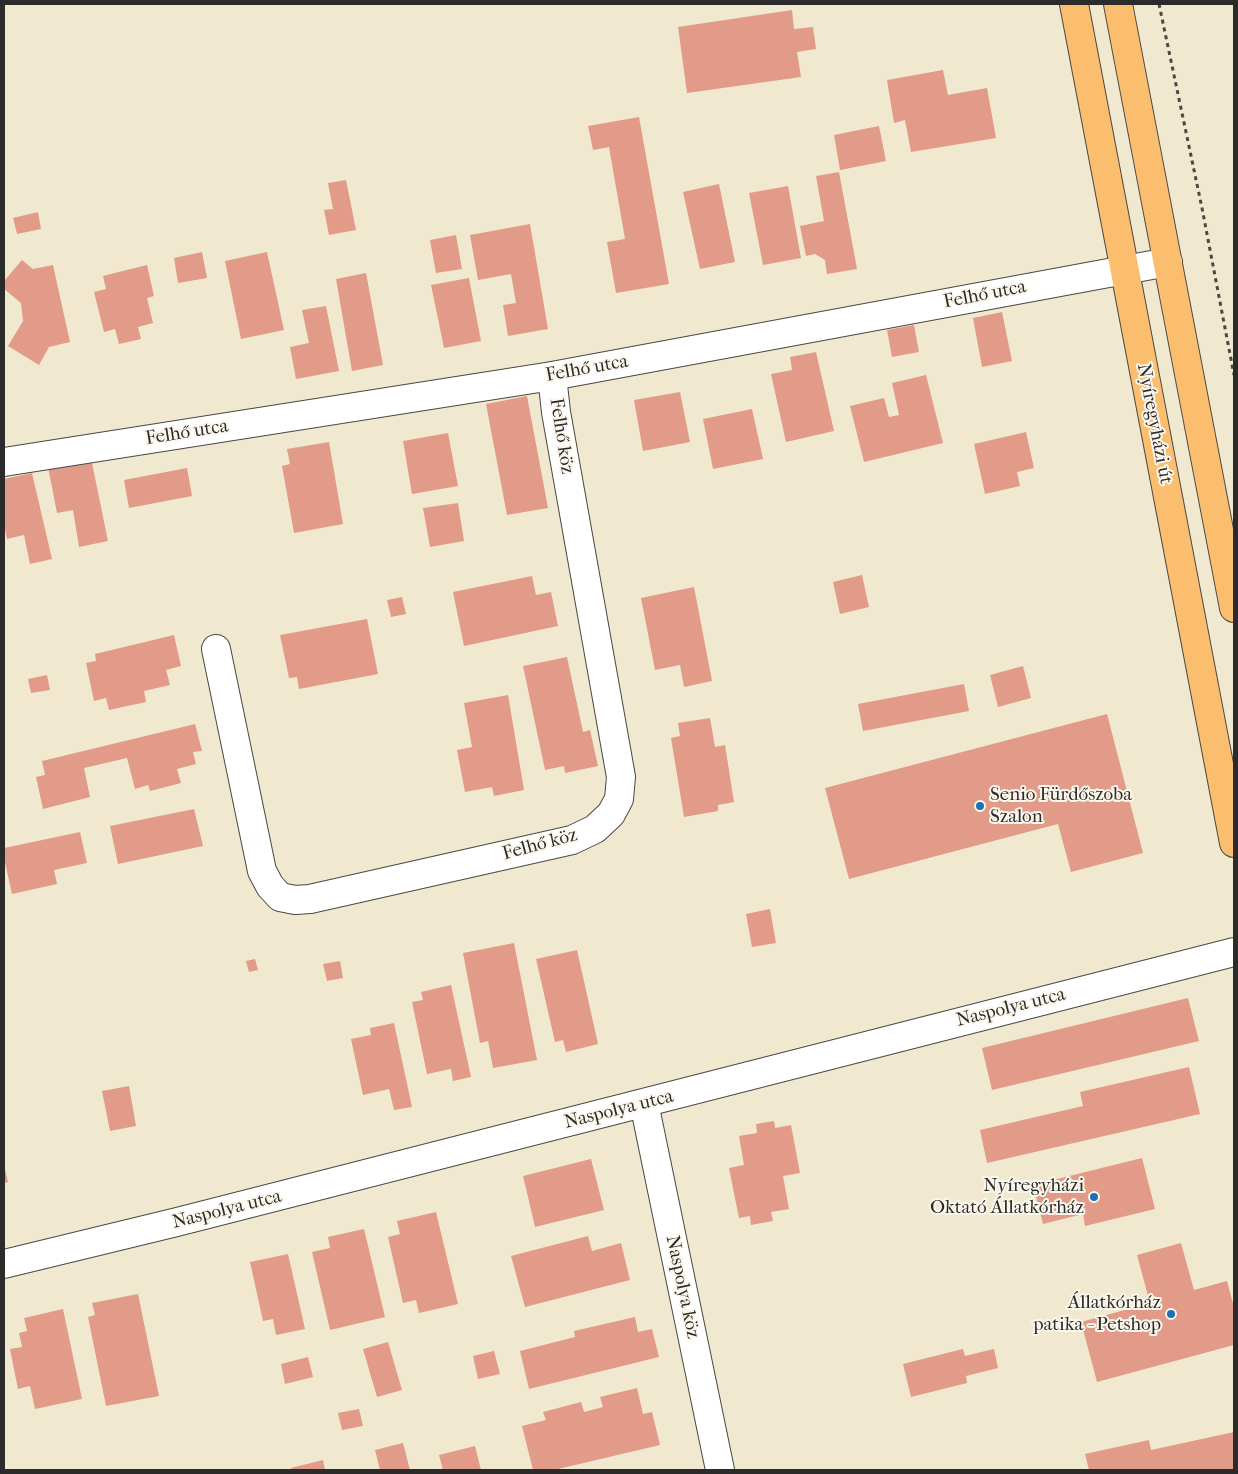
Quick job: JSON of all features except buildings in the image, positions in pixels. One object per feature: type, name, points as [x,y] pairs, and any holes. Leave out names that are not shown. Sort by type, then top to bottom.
[{"type":"main road","name":"Nyíregyházi út","points":[[1074,4],[1234,843]]},
{"type":"main road","points":[[1118,4],[1234,608]]},
{"type":"street","name":"Felhő utca","points":[[4,462],[552,376],[1168,262]]},
{"type":"street","name":"Felhő köz","points":[[216,649],[262,871],[270,886],[280,896],[295,900],[310,899],[572,840],[595,829],[611,814],[619,799],[621,777],[556,412],[552,376]]},
{"type":"street","name":"Naspolya utca","points":[[4,1264],[196,1218],[1234,952]]},
{"type":"street","name":"Naspolya köz","points":[[644,1103],[720,1470]]},
{"type":"path","points":[[1159,4],[1202,208],[1234,375]]},
{"type":"place","name":"Senio Fürdőszoba Szalon","points":[[980,806]]},
{"type":"place","name":"Nyíregyházi Oktató Állatkórház","points":[[1094,1197]]},
{"type":"place","name":"Állatkórház patika - Petshop","points":[[1171,1314]]}]
